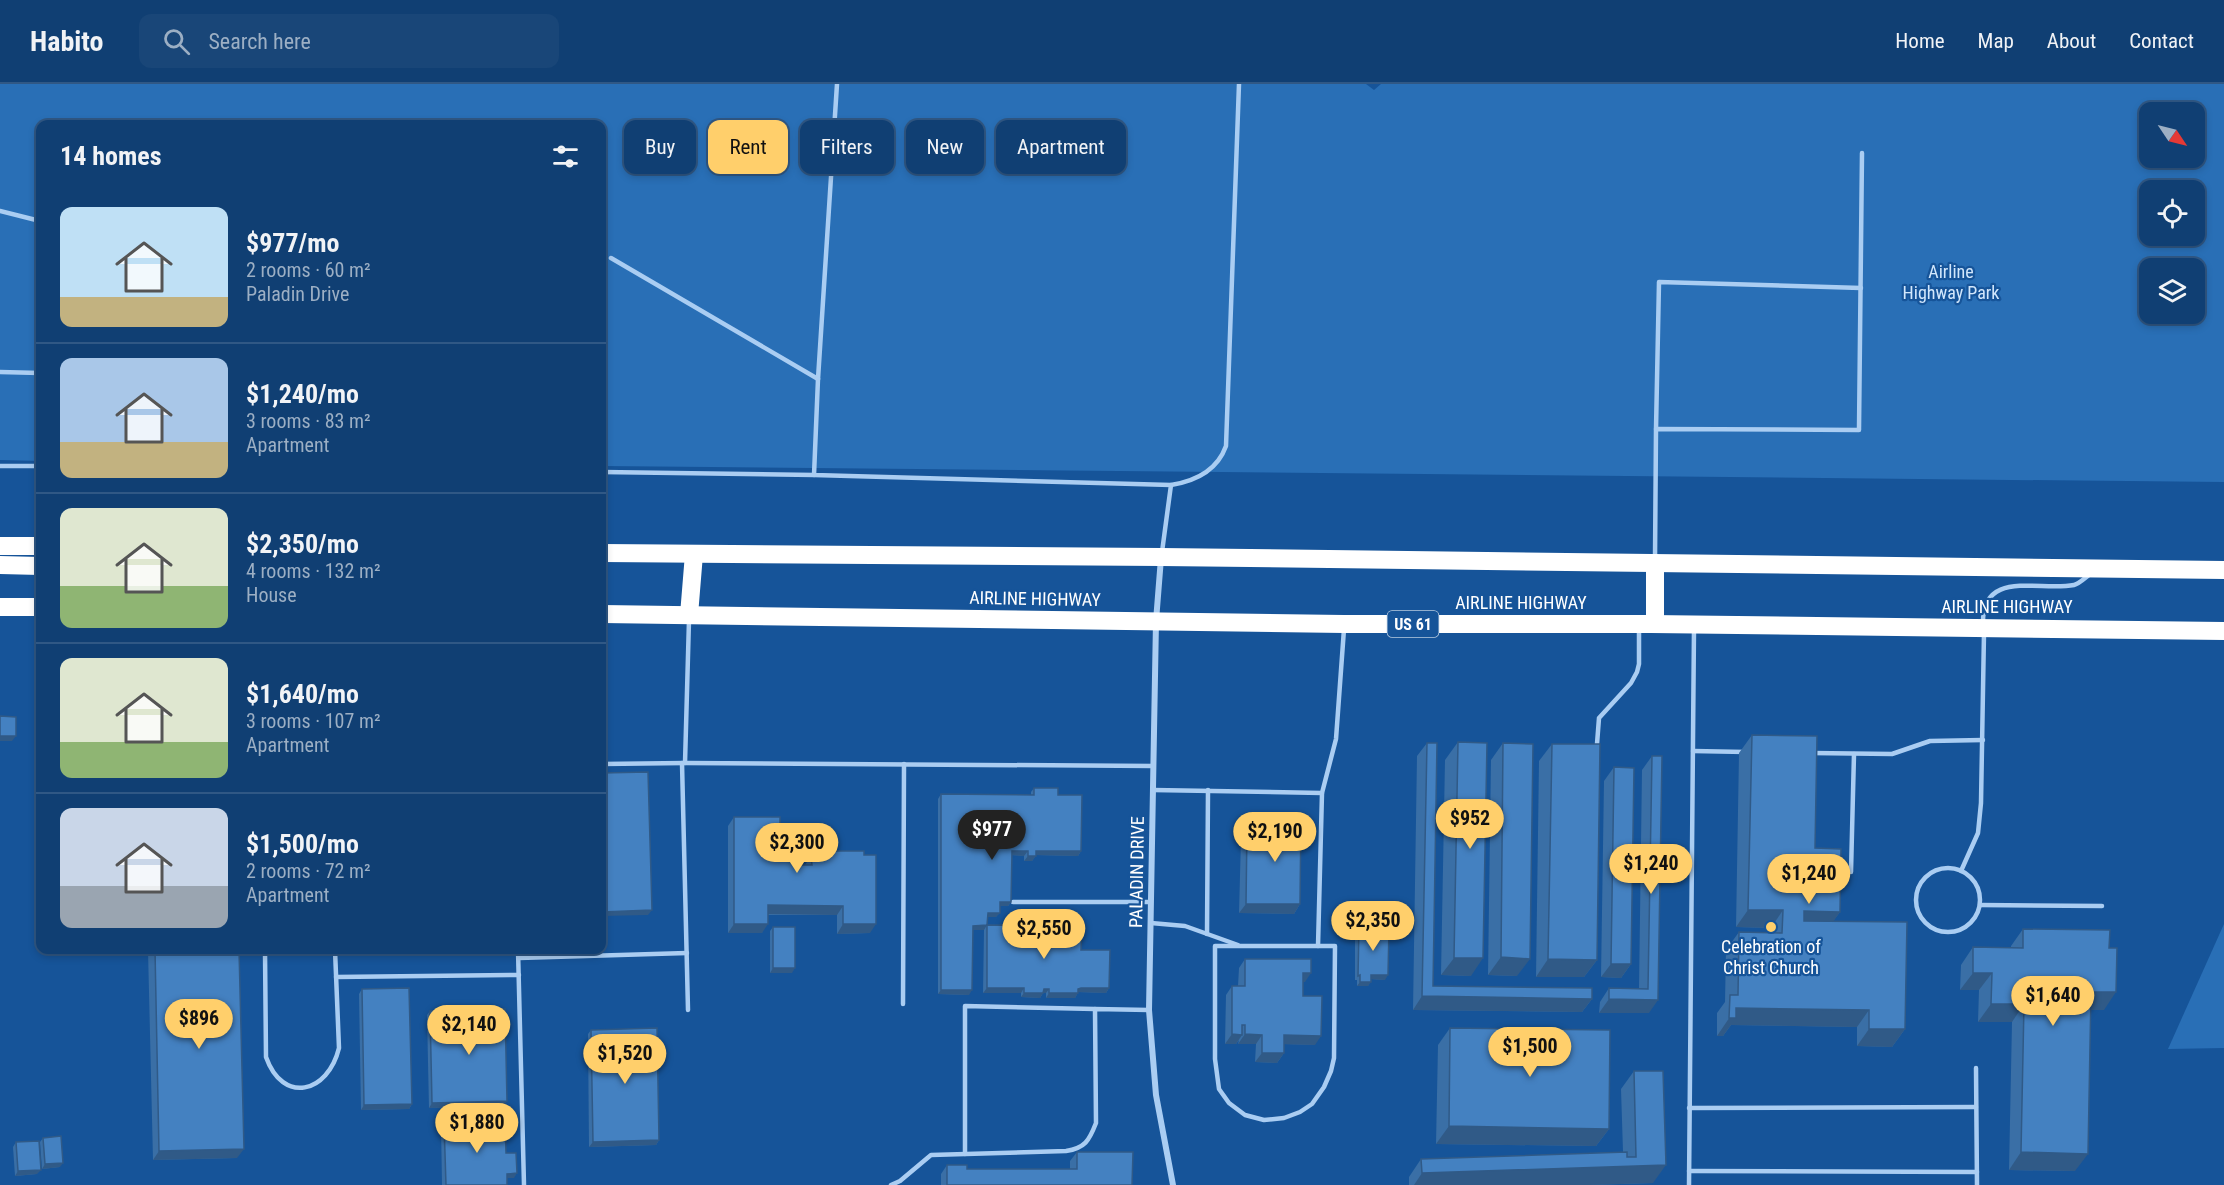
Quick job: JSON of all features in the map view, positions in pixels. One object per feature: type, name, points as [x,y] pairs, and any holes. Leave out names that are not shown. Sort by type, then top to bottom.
[{"type":"highway","points":[[0,546],[36,546]]},
{"type":"highway","points":[[606,553],[1161,557],[2224,570]]},
{"type":"highway","points":[[689,615],[694,554]]},
{"type":"highway","points":[[1647,624],[1655,563]]},
{"type":"highway","points":[[0,565],[36,566]]},
{"type":"highway","points":[[0,607],[36,607]]},
{"type":"highway","name":"AIRLINE HIGHWAY","points":[[606,614],[1344,624],[1647,624],[2224,631]]},
{"type":"street","name":"PALADIN DRIVE","points":[[1161,557],[1156,621],[1149,1010],[1156,1095],[1173,1185]]},
{"type":"lane","points":[[814,475],[837,84]]},
{"type":"lane","points":[[606,472],[814,475],[1171,486],[1184,483],[1210,471],[1218,463],[1226,446],[1239,84]]},
{"type":"lane","points":[[1656,429],[1859,430],[1862,153]]},
{"type":"lane","points":[[0,210],[36,220]]},
{"type":"lane","points":[[611,258],[818,379]]},
{"type":"lane","points":[[1655,563],[1659,282],[1860,288]]},
{"type":"lane","points":[[0,372],[36,373]]},
{"type":"lane","points":[[0,466],[36,466]]},
{"type":"lane","points":[[1161,557],[1171,486]]},
{"type":"lane","points":[[1961,871],[1978,832],[1981,803],[1983,613],[1987,601],[2007,586],[2076,585],[2099,568]]},
{"type":"lane","points":[[688,1010],[684,763],[689,615]]},
{"type":"lane","points":[[1318,946],[1322,793],[1336,739],[1344,624]]},
{"type":"lane","points":[[1597,744],[1599,718],[1631,683],[1637,672],[1647,624]]},
{"type":"lane","points":[[1689,1185],[1695,625]]},
{"type":"lane","points":[[1808,753],[1892,754],[1930,741],[1983,740]]},
{"type":"lane","points":[[1693,751],[1751,752]]},
{"type":"lane","points":[[1851,872],[1854,754]]},
{"type":"lane","points":[[606,764],[1153,766]]},
{"type":"lane","points":[[903,1004],[904,764]]},
{"type":"lane","points":[[1153,790],[1322,793]]},
{"type":"lane","points":[[1207,934],[1208,790]]},
{"type":"lane","points":[[1946,867],[1961,871],[1974,880],[1979,890],[1980,905],[1974,920],[1965,928],[1955,932],[1944,933],[1933,929],[1924,923],[1918,914],[1915,903],[1916,892],[1927,875],[1936,869],[1946,867]]},
{"type":"lane","points":[[1013,902],[1151,902]]},
{"type":"lane","points":[[1980,905],[2102,906]]},
{"type":"lane","points":[[1151,923],[1185,926],[1242,946]]},
{"type":"lane","points":[[1215,946],[1318,946],[1335,946],[1334,1058],[1331,1071],[1312,1104],[1300,1112],[1284,1118],[1264,1120],[1245,1115],[1229,1103],[1219,1089],[1215,1059],[1215,946]]},
{"type":"lane","points":[[519,958],[687,953]]},
{"type":"lane","points":[[265,954],[266,1057],[278,1079],[291,1087],[313,1086],[321,1081],[335,1063],[339,1048],[334,954]]},
{"type":"lane","points":[[518,954],[524,1185]]},
{"type":"lane","points":[[336,977],[519,975]]},
{"type":"lane","points":[[965,1154],[965,1006],[1149,1010]]},
{"type":"lane","points":[[891,1185],[900,1182],[931,1155],[1066,1151],[1077,1149],[1085,1144],[1096,1123],[1095,1009]]},
{"type":"lane","points":[[1976,1068],[1977,1185]]},
{"type":"lane","points":[[1689,1108],[1976,1107]]},
{"type":"lane","points":[[1689,1171],[1977,1172]]},
{"type":"green space","name":"Airline Highway Park","points":[[0,84],[1366,84],[1374,90],[1381,84],[2224,84],[2224,482],[606,466],[606,120],[36,120],[36,461],[0,460]]},
{"type":"green space","points":[[2224,924],[2224,1048],[2168,1049]]},
{"type":"building","points":[[0,716],[16,717],[16,736],[0,736]]},
{"type":"building","points":[[1752,735],[1817,736],[1815,848],[1841,849],[1840,912],[1804,911],[1804,921],[1907,922],[1905,1029],[1869,1029],[1869,1010],[1736,1008],[1736,1018],[1729,1018],[1730,995],[1738,995],[1739,932],[1782,933],[1783,910],[1748,910]]},
{"type":"building","points":[[1458,742],[1487,743],[1483,958],[1454,958]]},
{"type":"building","points":[[1427,743],[1437,743],[1433,986],[1592,988],[1592,999],[1422,996]]},
{"type":"building","points":[[1503,743],[1533,744],[1530,959],[1501,957]]},
{"type":"building","points":[[1552,744],[1600,744],[1597,960],[1548,959]]},
{"type":"building","points":[[1652,756],[1662,756],[1658,1000],[1609,999],[1609,988],[1648,989]]},
{"type":"building","points":[[1614,767],[1634,768],[1631,964],[1611,964]]},
{"type":"building","points":[[648,772],[652,910],[606,912],[606,773]]},
{"type":"building","points":[[1034,788],[1058,788],[1058,795],[1082,795],[1081,851],[1036,851],[1036,856],[1028,856],[1028,851],[1012,851],[1011,902],[1000,902],[1000,913],[988,913],[987,925],[973,926],[972,990],[941,990],[941,794],[1034,795]]},
{"type":"building","points":[[1278,815],[1301,815],[1300,904],[1246,904],[1247,829],[1277,829]]},
{"type":"building","points":[[734,817],[780,817],[780,828],[813,826],[813,843],[802,843],[802,865],[812,865],[811,856],[824,856],[823,851],[864,851],[864,855],[876,855],[876,924],[843,924],[843,906],[768,905],[768,924],[734,924]]},
{"type":"building","points":[[987,925],[1082,926],[1081,950],[1110,950],[1109,988],[1081,988],[1078,989],[1078,993],[1049,993],[1049,989],[1044,989],[1043,993],[1024,993],[1024,988],[987,988]]},
{"type":"building","points":[[773,927],[795,927],[795,968],[773,968]]},
{"type":"building","points":[[1359,927],[1389,927],[1388,975],[1371,975],[1371,982],[1360,982],[1360,975],[1358,976]]},
{"type":"building","points":[[2023,929],[2110,930],[2109,948],[2117,948],[2116,992],[2091,992],[2088,1154],[2021,1152],[2024,1004],[1991,1004],[1992,973],[1973,973],[1973,947],[2023,948]]},
{"type":"building","points":[[155,954],[239,954],[244,1149],[159,1151]]},
{"type":"building","points":[[1245,959],[1311,959],[1311,973],[1303,973],[1303,996],[1322,996],[1321,1036],[1284,1035],[1284,1053],[1262,1053],[1262,1035],[1245,1034],[1245,1025],[1242,1025],[1242,1035],[1232,1034],[1232,986],[1245,986]]},
{"type":"building","points":[[409,988],[412,1104],[364,1105],[362,989]]},
{"type":"building","points":[[505,1009],[507,1101],[432,1103],[430,1011]]},
{"type":"building","points":[[657,1028],[659,1140],[593,1142],[591,1030]]},
{"type":"building","points":[[1450,1028],[1610,1030],[1609,1129],[1449,1126]]},
{"type":"building","points":[[1634,1071],[1663,1071],[1666,1165],[1422,1173],[1421,1159],[1627,1152],[1627,1157],[1636,1157]]},
{"type":"building","points":[[505,1120],[506,1153],[516,1153],[517,1173],[507,1174],[507,1185],[446,1185],[444,1122]]},
{"type":"building","points":[[61,1136],[63,1163],[45,1164],[43,1138]]},
{"type":"building","points":[[39,1141],[41,1170],[18,1171],[16,1142]]},
{"type":"building","points":[[1077,1152],[1133,1152],[1132,1185],[947,1185],[947,1165],[967,1165],[967,1169],[1077,1169]]},
{"type":"place","name":"Celebration of Christ Church","points":[[1771,927]]}]
